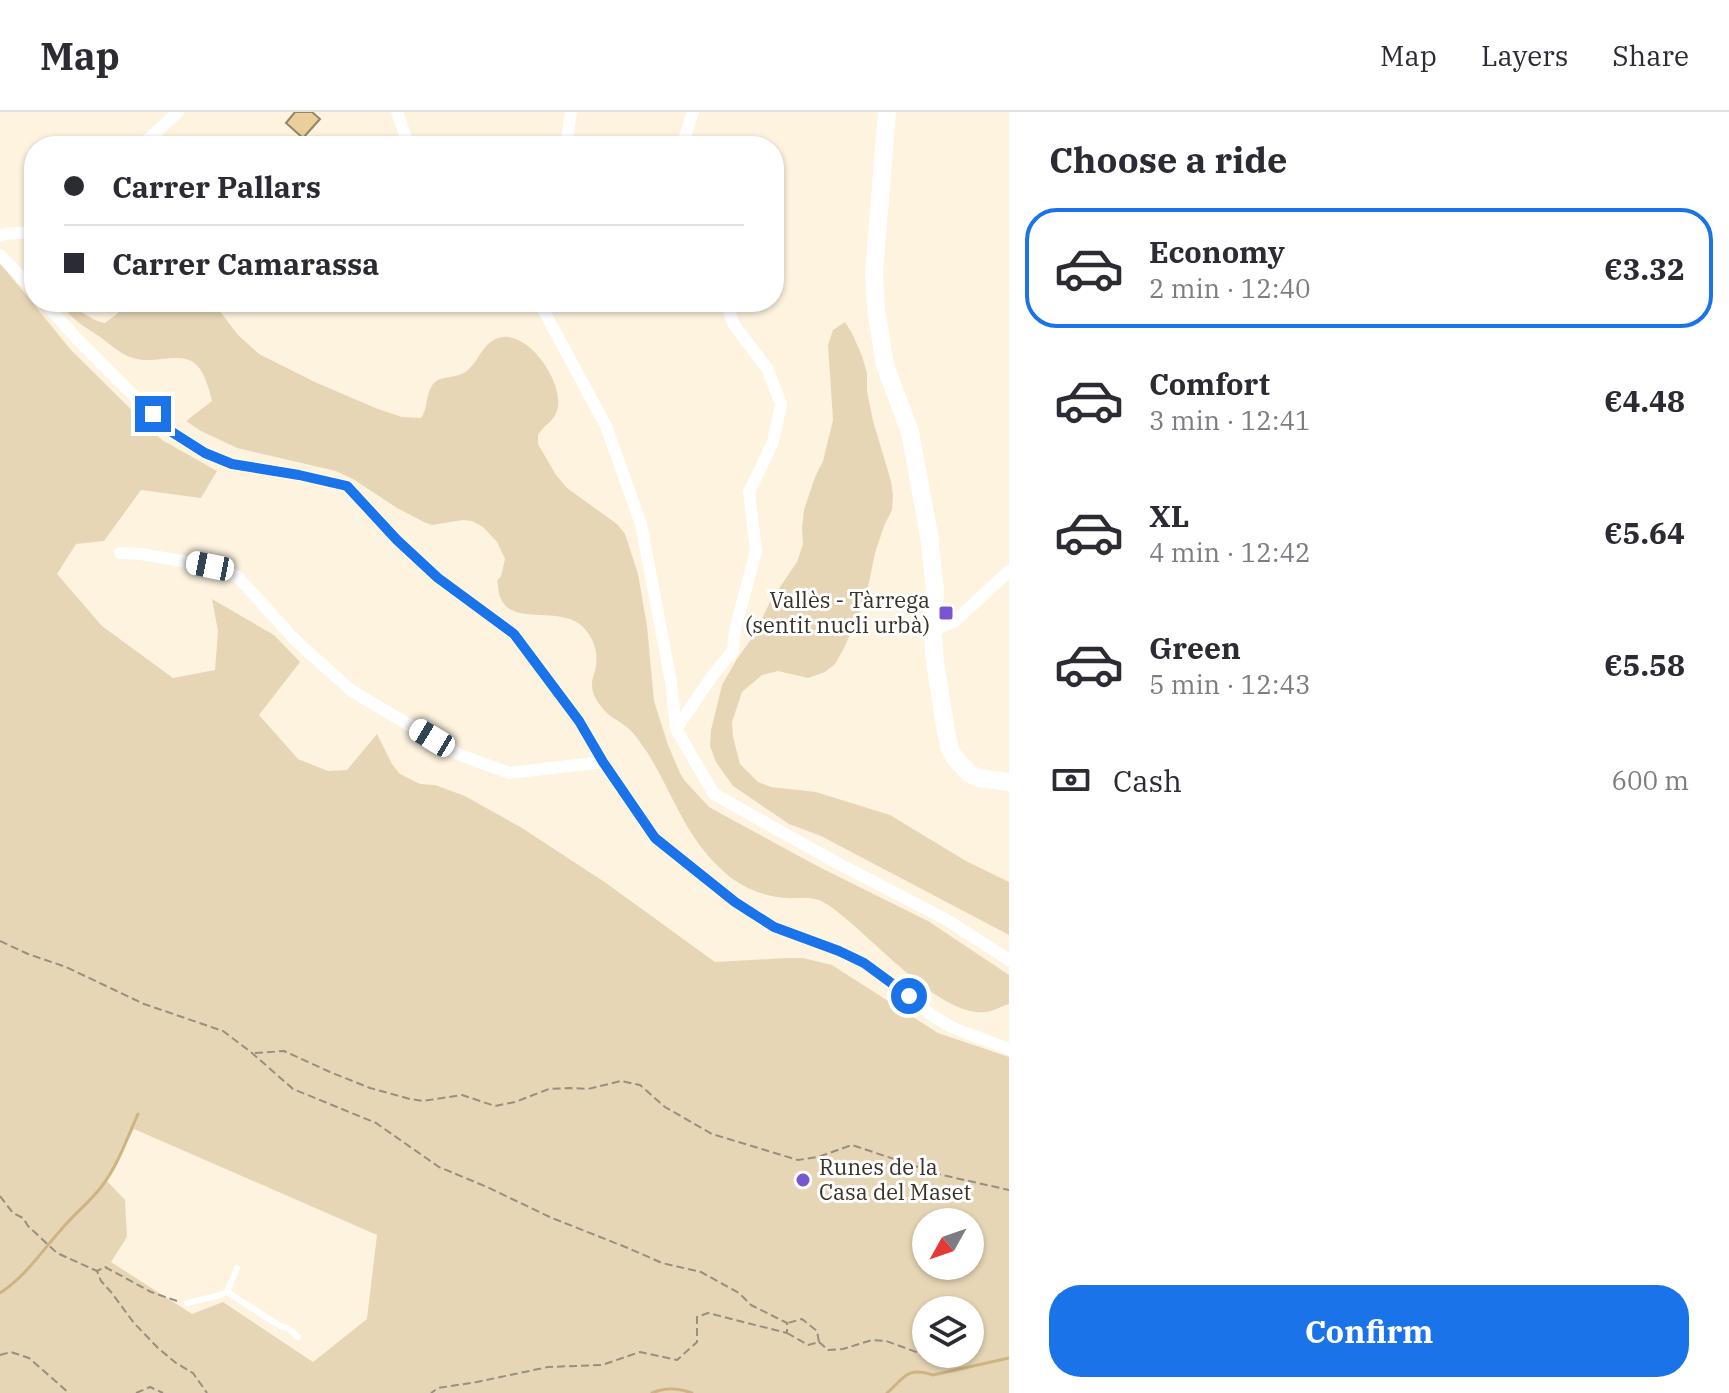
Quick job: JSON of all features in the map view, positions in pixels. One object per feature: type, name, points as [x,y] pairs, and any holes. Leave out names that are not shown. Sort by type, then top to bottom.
[{"type":"street","points":[[152,136],[178,112]]},
{"type":"street","points":[[397,112],[405,136]]},
{"type":"street","points":[[567,136],[571,112]]},
{"type":"street","points":[[685,136],[693,112]]},
{"type":"street","points":[[887,112],[874,292],[885,365],[910,432],[915,455],[935,580],[934,655],[946,732],[950,749],[961,767],[979,778],[1009,782]]},
{"type":"street","points":[[0,236],[24,233]]},
{"type":"street","points":[[0,255],[24,280]]},
{"type":"street","points":[[53,312],[172,432],[205,453],[232,464],[347,486],[397,540],[438,578],[514,634],[579,721],[655,838],[735,902],[774,927],[864,963],[953,1028],[1009,1049]]},
{"type":"street","points":[[544,312],[606,426],[641,524],[671,682],[676,729],[714,794],[947,920],[1009,960]]},
{"type":"street","points":[[676,729],[733,651],[735,630],[756,551],[749,492],[773,442],[781,404],[767,368],[734,325],[729,312]]},
{"type":"street","points":[[120,553],[210,566],[237,576],[296,641],[352,691],[458,754],[509,773],[603,762]]},
{"type":"street","points":[[933,631],[955,621],[1009,571]]},
{"type":"lane","points":[[227,1292],[237,1268]]},
{"type":"lane","points":[[187,1303],[227,1292],[298,1337]]},
{"type":"path","points":[[0,941],[66,967],[144,1004],[223,1031],[293,1089],[376,1123],[439,1167],[662,1263],[701,1272],[739,1293],[751,1305],[787,1323],[802,1319],[817,1331],[819,1342],[828,1350],[872,1340],[886,1341],[912,1350]]},
{"type":"path","points":[[252,1053],[284,1051],[370,1088],[423,1101],[462,1095],[495,1106],[549,1089],[588,1089],[621,1081],[640,1085],[665,1107],[712,1134],[798,1160],[818,1157],[852,1145],[942,1175],[1009,1190]]},
{"type":"path","points":[[0,1196],[13,1213],[23,1218],[57,1253],[97,1271],[101,1281],[134,1323],[158,1348],[193,1373],[207,1393]]},
{"type":"path","points":[[97,1271],[105,1267],[151,1292],[187,1303]]},
{"type":"path","points":[[431,1393],[438,1388],[548,1367],[602,1365],[640,1352],[677,1360],[697,1342],[697,1317],[708,1313],[787,1333],[808,1345],[819,1342]]},
{"type":"path","points":[[787,1323],[787,1333]]},
{"type":"path","points":[[0,1355],[11,1352],[29,1358],[69,1393]]},
{"type":"path","points":[[136,1393],[150,1387],[163,1393]]},
{"type":"shaded area","points":[[0,263],[24,292],[24,312],[40,312],[71,350],[162,440],[217,471],[201,498],[141,490],[104,541],[76,544],[57,574],[102,626],[173,678],[215,670],[218,631],[212,599],[274,635],[300,662],[259,715],[298,759],[328,771],[347,770],[377,734],[400,774],[420,784],[435,785],[465,796],[522,828],[606,883],[715,962],[803,958],[832,965],[938,1033],[1009,1057],[1009,1393],[0,1393]],"holes":[[[134,1129],[377,1235],[367,1319],[313,1362],[223,1302],[192,1314],[111,1262],[127,1237],[125,1200],[106,1180]]]},
{"type":"shaded area","points":[[68,312],[81,312],[105,323],[118,312],[221,312],[238,335],[259,354],[317,383],[402,417],[421,418],[434,383],[468,370],[493,340],[510,337],[532,350],[550,374],[558,400],[556,415],[538,435],[538,444],[567,488],[617,524],[625,534],[638,574],[647,626],[654,701],[668,745],[685,781],[709,807],[819,867],[928,921],[1009,975],[1009,1004],[986,1012],[966,1010],[945,1001],[823,902],[760,893],[735,881],[721,869],[688,828],[638,739],[606,712],[597,700],[592,686],[596,653],[583,627],[562,617],[515,612],[501,599],[497,581],[505,559],[497,542],[483,527],[463,520],[432,525],[336,471],[237,448],[201,431],[186,421],[212,401],[205,378],[194,363],[178,358],[145,360],[125,355]]},
{"type":"shaded area","points":[[845,322],[867,373],[873,421],[891,481],[892,510],[875,553],[865,602],[835,664],[825,672],[808,678],[778,671],[762,675],[742,692],[732,722],[740,764],[758,782],[771,787],[816,792],[890,815],[966,861],[1009,882],[1009,935],[821,836],[789,824],[733,786],[716,762],[710,746],[722,685],[754,635],[771,600],[797,562],[803,544],[804,510],[823,461],[833,420],[828,345],[833,330]]},
{"type":"building","points":[[295,112],[312,112],[320,119],[305,136],[286,123]]},
{"type":"waterway","points":[[0,1293],[25,1272],[102,1186],[118,1160],[138,1114]]},
{"type":"waterway","points":[[887,1393],[912,1373],[933,1375],[1009,1358]]},
{"type":"waterway","points":[[652,1393],[672,1389],[692,1393]]},
{"type":"place","name":"Vallès - Tàrrega (sentit nucli urbà)","points":[[946,613]]},
{"type":"place","name":"Runes de la Casa del Maset","points":[[803,1180]]},
{"type":"route","points":[[153,414],[172,432],[205,453],[232,464],[347,486],[397,540],[438,578],[514,634],[579,721],[655,838],[735,902],[774,927],[864,963],[909,996]]}]
